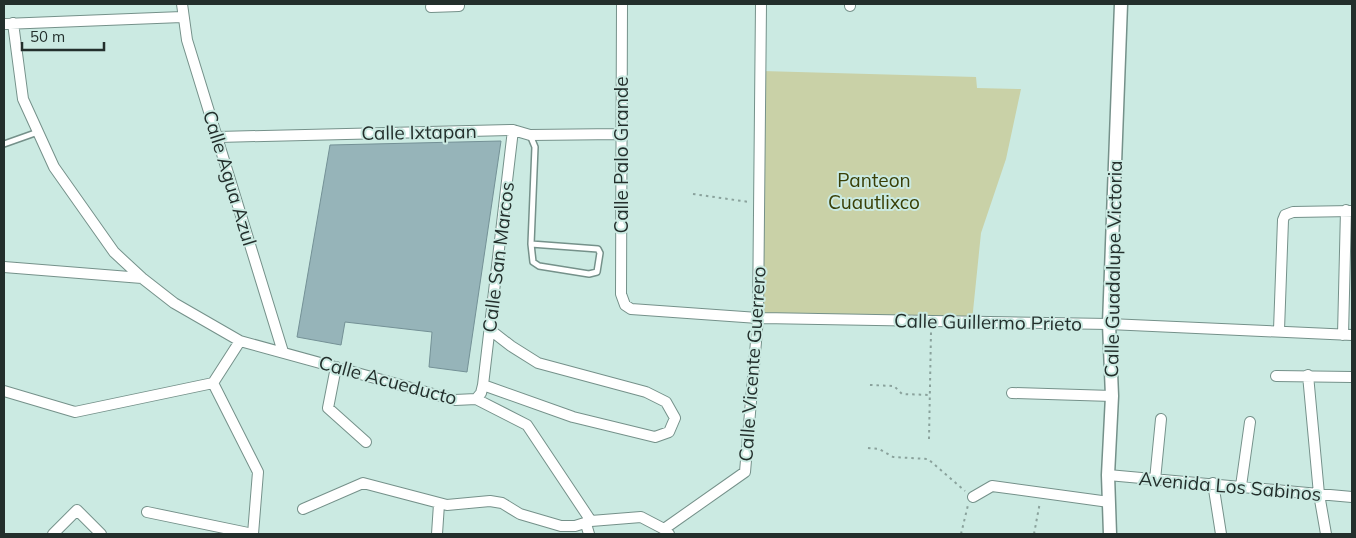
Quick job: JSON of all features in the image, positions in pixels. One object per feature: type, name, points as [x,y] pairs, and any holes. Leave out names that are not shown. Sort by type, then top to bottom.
[{"type":"street","name":"Calle Agua Azul","points":[[182,4],[182,17],[187,40],[283,352]]},
{"type":"street","points":[[431,7],[459,6],[459,4]]},
{"type":"street","name":"Calle Palo Grande","points":[[622,4],[620,134],[621,294],[625,306]]},
{"type":"street","name":"Calle Vicente Guerrero","points":[[303,509],[363,483],[439,504],[467,505],[490,501],[502,503],[520,514],[560,526],[641,517],[666,531],[745,472],[758,318],[761,4]]},
{"type":"street","name":"Calle Guadalupe Victoria","points":[[1110,534],[1108,475],[1112,396],[1109,324],[1121,4]]},
{"type":"street","points":[[8,23],[182,17]]},
{"type":"street","name":"Calle Acueducto","points":[[8,23],[23,99],[54,167],[114,252],[142,278],[174,302],[240,341],[456,400],[476,399],[481,393],[483,384],[573,417],[656,437],[669,432],[675,418],[666,402],[646,392],[538,363],[489,330]]},
{"type":"street","name":"Calle Ixtapan","points":[[218,137],[514,130],[530,134],[620,134]]},
{"type":"street","name":"Calle San Marcos","points":[[483,384],[514,130]]},
{"type":"street","points":[[1279,330],[1283,220],[1286,215],[1293,212],[1349,210],[1348,335]]},
{"type":"street","points":[[4,267],[142,278]]},
{"type":"street","name":"Calle Guillermo Prieto","points":[[625,306],[638,311],[758,318],[1109,324],[1279,330],[1348,335]]},
{"type":"street","points":[[4,391],[75,412],[213,383],[240,341]]},
{"type":"street","points":[[336,367],[328,408],[366,442]]},
{"type":"street","points":[[1308,375],[1319,494],[1326,534]]},
{"type":"street","points":[[1276,376],[1352,377]]},
{"type":"street","points":[[147,512],[253,534],[258,472],[213,383]]},
{"type":"street","points":[[1012,393],[1112,396]]},
{"type":"street","points":[[476,399],[527,425],[589,522],[589,534]]},
{"type":"street","points":[[1155,480],[1161,419]]},
{"type":"street","points":[[1242,486],[1250,422]]},
{"type":"street","name":"Avenida Los Sabinos","points":[[1108,475],[1213,483],[1352,498]]},
{"type":"street","points":[[1213,483],[1221,534]]},
{"type":"street","points":[[973,497],[992,486],[1109,502]]},
{"type":"street","points":[[437,534],[439,504]]},
{"type":"street","points":[[53,534],[77,510],[101,534]]},
{"type":"lane","points":[[4,144],[38,132]]},
{"type":"lane","points":[[530,134],[535,147],[531,244],[533,262],[540,266],[589,274],[597,272],[600,253],[598,250],[531,244]]},
{"type":"path","points":[[693,194],[758,204]]},
{"type":"path","points":[[929,439],[931,320]]},
{"type":"path","points":[[870,385],[894,386],[902,394],[931,395]]},
{"type":"path","points":[[868,448],[879,449],[892,457],[928,459],[973,497],[966,508],[962,534]]},
{"type":"path","points":[[1034,534],[1042,492]]},
{"type":"green space","name":"Panteon Cuautlixco","points":[[760,71],[976,77],[977,88],[1021,89],[1006,159],[981,233],[972,321],[758,318]]},
{"type":"building","points":[[501,141],[467,372],[429,367],[432,332],[345,322],[341,345],[297,337],[330,145]]}]
